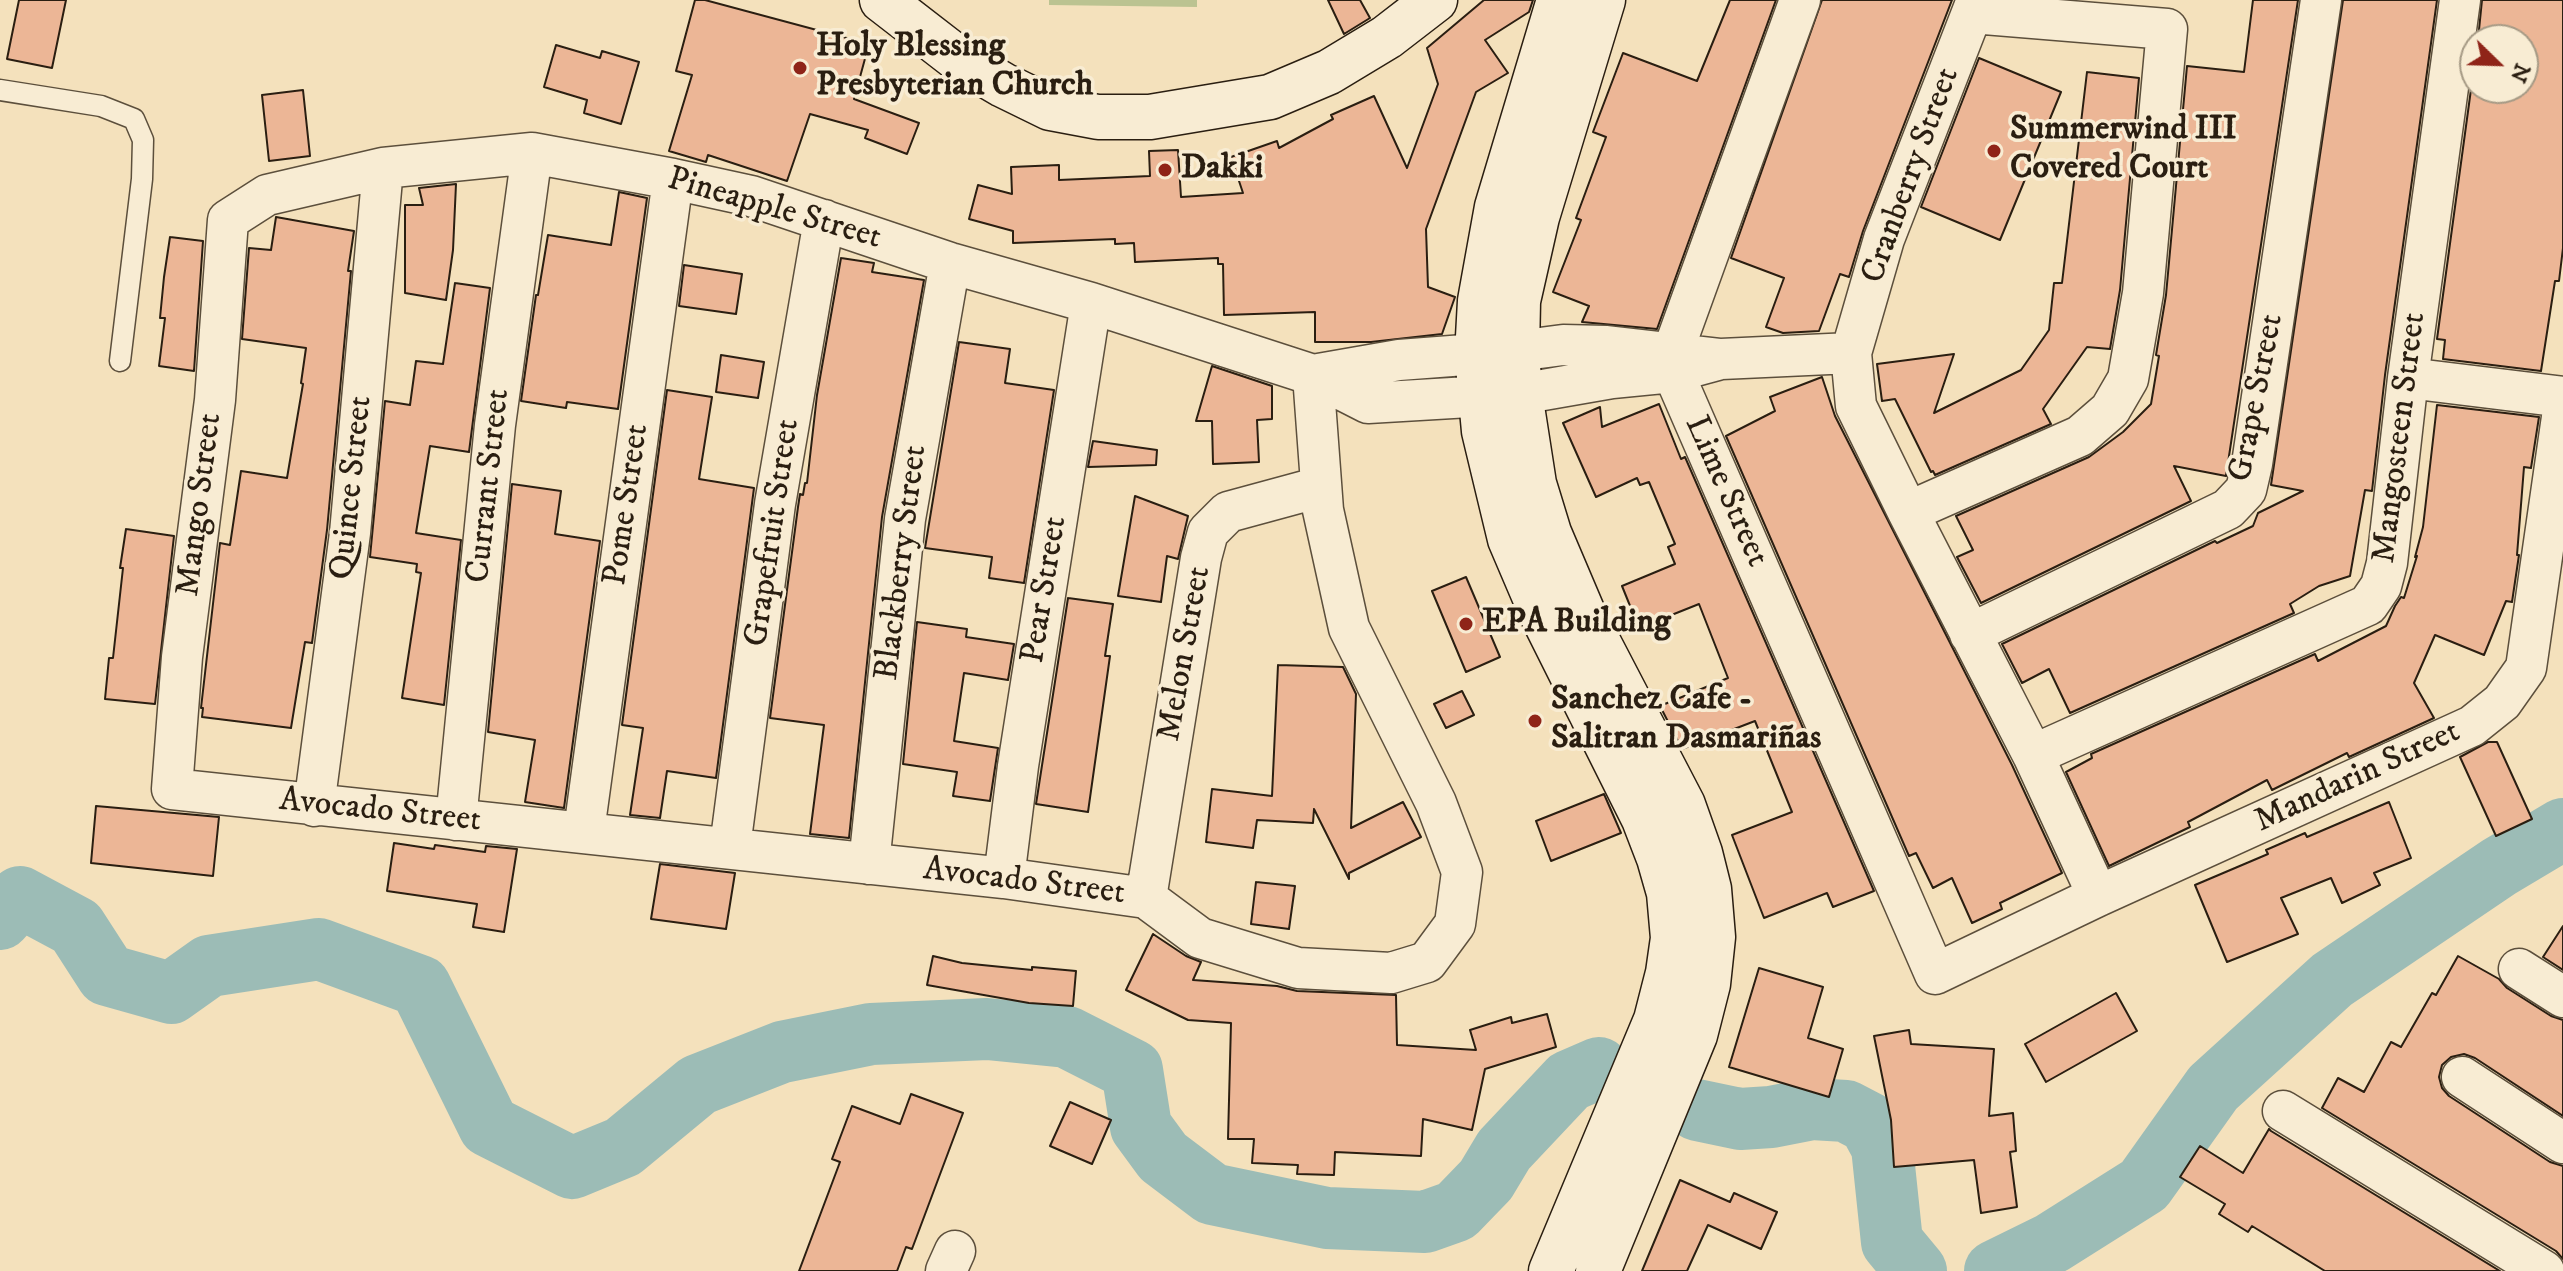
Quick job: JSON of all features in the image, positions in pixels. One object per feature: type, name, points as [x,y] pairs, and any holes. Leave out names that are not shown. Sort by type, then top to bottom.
[{"type":"main road","points":[[882,0],[957,58],[1003,85],[1050,108],[1098,117],[1150,117],[1270,97],[1329,72],[1387,37],[1435,0]]},
{"type":"main road","points":[[1551,1271],[1628,1144],[1676,1028],[1668,973],[1673,938],[1669,893],[1659,858],[1644,819],[1545,621],[1510,539],[1485,437],[1500,396],[1497,353],[1480,301],[1497,207],[1559,0]]},
{"type":"main road","points":[[1497,353],[1518,301],[1537,217],[1603,0]]},
{"type":"main road","points":[[1598,1271],[1628,1144]]},
{"type":"street","points":[[1800,0],[1672,363],[1851,353],[1856,406],[2033,755],[2098,896]]},
{"type":"street","name":"Grape Street","points":[[1970,634],[2228,509],[2246,490],[2321,0]]},
{"type":"street","name":"Mangosteen Street","points":[[2033,755],[2368,605],[2381,586],[2387,563],[2408,378],[2460,0]]},
{"type":"street","points":[[1908,512],[2080,436],[2110,410],[2128,379],[2143,293],[2167,29],[1975,7]]},
{"type":"street","name":"Cranberry Street","points":[[1851,353],[1884,239],[1975,7]]},
{"type":"street","name":"Pineapple Street","points":[[228,220],[267,195],[383,168],[532,153],[751,196],[950,263],[1091,303],[1313,375],[1368,403],[1500,396],[1612,378],[1672,363]]},
{"type":"street","name":"Currant Street","points":[[456,820],[495,425],[532,153]]},
{"type":"street","name":"Quince Street","points":[[314,806],[350,533],[383,168]]},
{"type":"street","name":"Pome Street","points":[[584,831],[673,179]]},
{"type":"street","name":"Mango Street","points":[[172,789],[182,657],[215,400],[228,220]]},
{"type":"street","name":"Grapefruit Street","points":[[730,847],[775,504],[824,220]]},
{"type":"street","name":"Blackberry Street","points":[[869,864],[905,519],[950,263]]},
{"type":"street","name":"Pear Street","points":[[1004,878],[1018,766],[1091,303]]},
{"type":"street","name":"Pineapple Street","points":[[1313,375],[1399,360],[1563,345],[1607,346],[1672,363]]},
{"type":"street","name":"Lime Street","points":[[1672,363],[1935,974]]},
{"type":"street","name":"Avocado Street","points":[[172,789],[1004,878],[1146,898],[1200,938],[1298,968],[1391,973],[1427,962],[1455,924],[1462,872],[1436,803],[1349,628],[1320,487],[1313,375]]},
{"type":"street","points":[[2408,378],[2563,397]]},
{"type":"street","name":"Mandarin Street","points":[[1935,974],[2098,896],[2472,726],[2502,702],[2526,668],[2563,410]]},
{"type":"street","name":"Melon Street","points":[[1146,898],[1201,558],[1208,532],[1228,512],[1320,487]]},
{"type":"street","points":[[2519,969],[2563,997]]},
{"type":"street","points":[[2462,1077],[2563,1143]]},
{"type":"street","points":[[2283,1111],[2544,1271]]},
{"type":"lane","points":[[0,90],[101,106],[134,119],[143,140],[142,179],[120,361]]},
{"type":"green space","points":[[1049,0],[1197,0],[1197,7],[1049,5]]},
{"type":"building","points":[[19,0],[66,0],[52,68],[7,59]]},
{"type":"building","points":[[695,0],[705,0],[869,44],[854,99],[919,123],[907,154],[865,138],[868,130],[810,114],[787,181],[708,155],[706,162],[669,151],[692,75],[676,71]]},
{"type":"building","points":[[1328,0],[1360,0],[1370,18],[1344,34]]},
{"type":"building","points":[[1484,0],[1533,0],[1529,12],[1485,40],[1508,73],[1476,92],[1426,229],[1428,287],[1455,297],[1442,334],[1371,342],[1315,342],[1315,312],[1224,315],[1223,264],[1218,264],[1218,258],[1135,262],[1134,243],[1115,244],[1115,239],[1013,243],[1013,231],[969,219],[978,185],[1012,194],[1011,167],[1059,165],[1059,180],[1150,176],[1149,151],[1178,150],[1181,197],[1243,193],[1231,157],[1277,141],[1279,148],[1333,119],[1331,115],[1374,96],[1407,168],[1438,84],[1427,48]]},
{"type":"building","points":[[1730,0],[1776,0],[1657,329],[1582,322],[1589,306],[1553,292],[1581,220],[1576,218],[1606,137],[1593,132],[1623,53],[1697,81]]},
{"type":"building","points":[[1822,0],[1952,0],[1863,231],[1849,277],[1840,274],[1819,331],[1783,333],[1766,327],[1784,278],[1731,258]]},
{"type":"building","points":[[2253,0],[2298,0],[2226,476],[2174,466],[2191,501],[1981,603],[1957,557],[1973,550],[1956,516],[2089,457],[2123,432],[2151,404],[2166,295],[2187,66],[2244,72]]},
{"type":"building","points":[[2343,0],[2437,0],[2372,491],[2365,490],[2350,576],[2319,586],[2290,604],[2294,613],[2070,713],[2049,669],[2022,683],[2002,644],[2215,541],[2217,543],[2253,526],[2258,513],[2303,491],[2271,485]]},
{"type":"building","points":[[2482,0],[2563,0],[2563,248],[2541,371],[2443,359],[2445,340],[2437,339],[2469,104],[2539,104],[2539,24],[2480,24]]},
{"type":"building","points":[[556,45],[600,58],[602,51],[639,62],[621,124],[584,113],[587,100],[544,87]]},
{"type":"building","name":"Summerwind III Covered Court","points":[[1979,58],[2061,92],[2000,240],[1921,207]]},
{"type":"building","points":[[2087,72],[2139,78],[2120,290],[2110,349],[2087,347],[2043,409],[2051,424],[1935,475],[1895,399],[1882,401],[1877,364],[1954,354],[1934,413],[2021,370],[2049,330],[2054,283],[2062,283]]},
{"type":"building","points":[[303,90],[310,156],[269,161],[262,95]]},
{"type":"building","points":[[456,184],[453,250],[446,300],[405,293],[405,205],[423,205],[419,188]]},
{"type":"building","points":[[619,192],[647,198],[618,409],[567,402],[566,408],[521,401],[548,235],[611,245]]},
{"type":"building","points":[[276,217],[354,231],[327,530],[312,643],[305,642],[291,728],[202,717],[201,708],[220,543],[230,545],[241,471],[287,478],[303,384],[306,348],[242,339],[249,248],[271,250]]},
{"type":"building","points":[[170,237],[203,241],[194,371],[159,366],[165,318],[160,318]]},
{"type":"building","points":[[841,258],[874,263],[872,272],[924,280],[882,517],[849,838],[810,834],[824,725],[770,718],[800,494],[803,495],[807,483],[817,395]]},
{"type":"building","points":[[684,265],[742,274],[736,314],[679,306]]},
{"type":"building","points":[[455,283],[490,288],[469,452],[430,446],[416,533],[461,540],[444,705],[402,698],[421,573],[416,572],[417,564],[370,557],[385,401],[410,405],[416,361],[443,364]]},
{"type":"building","points":[[959,342],[1010,349],[1005,383],[1054,390],[1024,583],[989,578],[992,557],[925,548]]},
{"type":"building","points":[[721,355],[764,362],[758,398],[716,392]]},
{"type":"building","points":[[1212,366],[1272,386],[1272,419],[1257,420],[1259,462],[1213,464],[1212,421],[1196,421]]},
{"type":"building","points":[[1822,377],[1835,416],[2012,765],[2062,873],[2000,903],[2002,909],[1972,923],[1952,878],[1933,888],[1916,853],[1909,856],[1726,436],[1775,411],[1770,397]]},
{"type":"building","points":[[667,390],[712,397],[699,479],[754,488],[716,778],[667,771],[660,818],[630,815],[643,728],[622,725]]},
{"type":"building","points":[[1659,404],[1874,891],[1833,907],[1827,893],[1764,918],[1732,835],[1792,812],[1755,721],[1682,749],[1660,706],[1728,678],[1699,604],[1639,628],[1622,586],[1675,564],[1668,547],[1675,544],[1649,482],[1640,485],[1637,478],[1596,497],[1563,423],[1600,407],[1602,427]]},
{"type":"building","points":[[2437,405],[2539,417],[2531,468],[2524,467],[2519,555],[2512,602],[2506,601],[2484,655],[2435,635],[2414,683],[2434,718],[2349,757],[2347,753],[2272,790],[2267,780],[2188,822],[2190,827],[2109,866],[2066,772],[2092,758],[2091,754],[2315,654],[2318,661],[2386,626],[2395,606],[2401,597],[2404,598],[2417,556]]},
{"type":"building","points":[[1093,441],[1157,450],[1156,465],[1088,467]]},
{"type":"building","points":[[512,484],[561,491],[555,534],[600,541],[564,808],[525,802],[535,740],[488,732]]},
{"type":"building","points":[[1135,496],[1188,516],[1178,559],[1167,556],[1161,602],[1118,596]]},
{"type":"building","points":[[126,529],[174,536],[155,704],[105,699],[109,658],[113,658]]},
{"type":"building","name":"EPA Building","points":[[1466,577],[1500,657],[1466,672],[1432,591]]},
{"type":"building","points":[[1068,598],[1113,604],[1105,656],[1110,656],[1088,812],[1036,804]]},
{"type":"building","points":[[917,622],[967,629],[966,637],[1014,644],[1008,680],[964,673],[954,741],[998,748],[990,801],[953,796],[957,772],[903,764]]},
{"type":"building","points":[[1278,665],[1343,667],[1356,694],[1351,828],[1403,802],[1421,837],[1349,873],[1349,879],[1314,809],[1313,823],[1257,820],[1253,848],[1206,842],[1212,789],[1272,796]]},
{"type":"building","points":[[1462,691],[1474,715],[1446,728],[1434,704]]},
{"type":"building","points":[[2488,742],[2497,742],[2532,819],[2496,836],[2460,757]]},
{"type":"building","points":[[1604,794],[1621,833],[1551,861],[1536,821]]},
{"type":"building","points":[[2389,802],[2411,858],[2374,873],[2380,885],[2342,903],[2331,878],[2281,898],[2298,934],[2227,962],[2195,885],[2268,854],[2266,850],[2305,833],[2307,837]]},
{"type":"building","points":[[96,806],[219,817],[213,876],[91,863]]},
{"type":"building","points":[[394,843],[485,852],[486,846],[517,849],[504,932],[473,927],[477,904],[387,891]]},
{"type":"building","points":[[660,864],[735,873],[726,929],[651,919]]},
{"type":"building","points":[[1256,882],[1295,886],[1289,929],[1251,924]]},
{"type":"building","points":[[2563,926],[2563,970],[2543,957]]},
{"type":"building","points":[[1153,934],[1201,962],[1193,980],[1277,986],[1297,991],[1396,995],[1397,1045],[1476,1050],[1470,1030],[1511,1017],[1512,1023],[1547,1014],[1556,1047],[1485,1069],[1472,1130],[1423,1119],[1421,1156],[1335,1152],[1334,1175],[1297,1174],[1298,1165],[1252,1163],[1254,1139],[1228,1139],[1231,1023],[1188,1020],[1126,990]]},
{"type":"building","points":[[933,956],[962,963],[1076,971],[1073,1006],[1029,1003],[927,985]]},
{"type":"building","points":[[2458,956],[2499,979],[2507,988],[2551,1016],[2563,1020],[2563,1116],[2475,1058],[2464,1054],[2451,1057],[2442,1065],[2439,1077],[2442,1088],[2449,1096],[2550,1162],[2563,1166],[2563,1259],[2556,1251],[2322,1108],[2338,1078],[2364,1092],[2391,1042],[2401,1047]]},
{"type":"building","points":[[1759,968],[1823,987],[1808,1038],[1843,1049],[1829,1097],[1729,1067]]},
{"type":"building","points":[[2116,993],[2137,1031],[2046,1082],[2025,1044]]},
{"type":"building","points":[[1909,1030],[1911,1044],[1994,1049],[1989,1116],[2013,1113],[2016,1151],[2010,1152],[2017,1207],[1981,1213],[1974,1160],[1894,1167],[1891,1120],[1874,1036]]},
{"type":"building","points":[[911,1094],[963,1113],[912,1249],[906,1247],[897,1271],[799,1271],[840,1162],[832,1159],[852,1106],[900,1124]]},
{"type":"building","points":[[1070,1102],[1111,1120],[1092,1164],[1050,1146]]},
{"type":"building","points":[[2269,1129],[2500,1271],[2325,1271],[2252,1226],[2248,1232],[2219,1214],[2225,1204],[2180,1177],[2200,1146],[2243,1173]]},
{"type":"building","points":[[1680,1180],[1730,1202],[1734,1193],[1777,1212],[1761,1249],[1708,1225],[1687,1271],[1642,1271]]},
{"type":"waterway","points":[[1995,1271],[2052,1243],[2144,1185],[2213,1088],[2332,980],[2499,867],[2563,829]]},
{"type":"waterway","points":[[0,919],[20,897],[76,927],[107,975],[171,993],[209,966],[319,949],[420,986],[489,1126],[572,1168],[623,1147],[698,1085],[782,1052],[871,1034],[987,1029],[1067,1037],[1132,1070],[1141,1127],[1163,1157],[1212,1194],[1327,1218],[1425,1222],[1456,1211],[1486,1180],[1504,1150],[1569,1081],[1599,1068]]},
{"type":"waterway","points":[[1697,1110],[1740,1119],[1812,1109],[1846,1111],[1869,1123],[1882,1147],[1892,1242],[1916,1271]]},
{"type":"place","name":"Holy Blessing Presbyterian Church","points":[[800,68]]},
{"type":"place","name":"Summerwind III Covered Court","points":[[1994,151]]},
{"type":"place","name":"Dakki","points":[[1165,170]]},
{"type":"place","name":"EPA Building","points":[[1466,624]]},
{"type":"place","name":"Sanchez Cafe - Salitran Dasmariñas","points":[[1535,721]]}]
